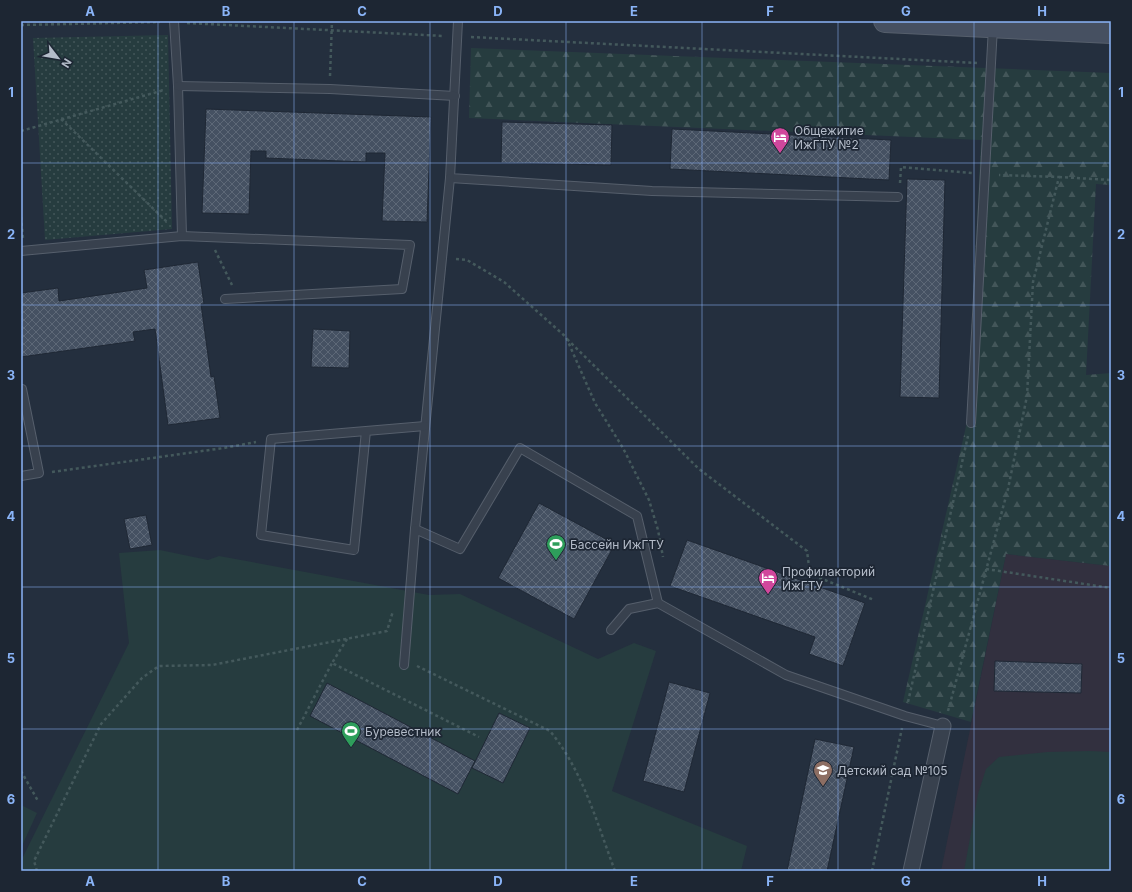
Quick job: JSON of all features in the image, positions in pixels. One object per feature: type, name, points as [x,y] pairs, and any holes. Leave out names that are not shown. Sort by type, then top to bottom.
[{"type":"street","points":[[892,21],[1111,32]]},
{"type":"street","points":[[911,871],[943,726]]},
{"type":"lane","points":[[404,665],[415,529],[450,178],[458,21]]},
{"type":"lane","points":[[174,22],[178,86],[182,236]]},
{"type":"lane","points":[[971,424],[993,26]]},
{"type":"lane","points":[[178,86],[330,89],[455,96]]},
{"type":"lane","points":[[450,178],[652,190],[898,197]]},
{"type":"lane","points":[[23,250],[182,236],[410,245],[402,290],[226,299]]},
{"type":"lane","points":[[21,476],[39,473],[22,389]]},
{"type":"lane","points":[[366,431],[354,550],[261,534],[272,439],[366,431],[425,426]]},
{"type":"lane","points":[[415,529],[460,549],[520,448],[637,516],[658,603]]},
{"type":"lane","points":[[610,630],[629,608],[658,603],[786,675],[905,716],[943,726]]},
{"type":"path","points":[[330,89],[332,21]]},
{"type":"path","points":[[21,25],[174,22],[991,64]]},
{"type":"path","points":[[21,130],[178,86]]},
{"type":"path","points":[[61,119],[182,236]]},
{"type":"path","points":[[898,197],[902,167],[984,174],[1111,180]]},
{"type":"path","points":[[943,726],[1008,489],[1027,396],[1033,282],[1059,177]]},
{"type":"path","points":[[21,217],[23,250]]},
{"type":"path","points":[[209,237],[238,298]]},
{"type":"path","points":[[442,258],[467,260],[504,282],[566,337],[699,469],[807,552],[810,574],[874,600]]},
{"type":"path","points":[[566,337],[594,404],[623,448],[649,500],[658,530],[664,564]]},
{"type":"path","points":[[872,871],[905,716],[971,424]]},
{"type":"path","points":[[39,473],[224,448],[272,439]]},
{"type":"path","points":[[986,569],[1111,588]]},
{"type":"path","points":[[387,631],[394,606]]},
{"type":"path","points":[[387,631],[405,656],[420,668],[550,731],[564,748],[580,778],[615,871]]},
{"type":"path","points":[[37,871],[34,861],[102,724],[142,678],[159,666],[212,665],[387,631]]},
{"type":"path","points":[[297,730],[332,663],[347,639]]},
{"type":"path","points":[[332,663],[479,737]]},
{"type":"path","points":[[21,771],[38,801]]},
{"type":"shaded area","points":[[1006,554],[1111,566],[1111,871],[941,871]]},
{"type":"green space","points":[[168,35],[172,229],[45,240],[33,38]]},
{"type":"green space","points":[[471,48],[1111,73],[1111,185],[1096,184],[1086,375],[1111,373],[1111,566],[1006,554],[971,722],[903,702],[967,422],[981,140],[469,118]]},
{"type":"green space","name":"Буревестник","points":[[160,550],[208,560],[219,556],[429,595],[460,594],[598,659],[634,643],[656,651],[612,791],[747,846],[741,871],[21,871],[21,861],[129,643],[119,553]]},
{"type":"green space","points":[[1047,752],[1111,752],[1111,871],[964,871],[978,794],[986,769],[999,757]]},
{"type":"green space","points":[[21,805],[37,813],[21,848]]},
{"type":"building","points":[[206,109],[431,117],[427,222],[382,221],[385,153],[366,153],[366,162],[266,158],[266,151],[251,151],[249,214],[202,213]]},
{"type":"building","points":[[502,122],[612,125],[611,165],[501,163]]},
{"type":"building","name":"Общежитие ИжГТУ №2","points":[[672,129],[891,140],[889,180],[670,169]]},
{"type":"building","points":[[907,179],[945,180],[939,398],[900,397]]},
{"type":"building","points":[[198,262],[204,304],[201,304],[211,377],[214,376],[220,418],[168,425],[155,329],[133,332],[135,341],[21,357],[21,293],[58,288],[59,301],[147,288],[144,270]]},
{"type":"building","points":[[313,329],[350,331],[349,368],[311,367]]},
{"type":"building","name":"Бассейн ИжГТУ","points":[[539,503],[615,544],[574,619],[498,578]]},
{"type":"building","points":[[146,515],[152,545],[130,549],[124,519]]},
{"type":"building","name":"Профилакторий ИжГТУ","points":[[687,540],[865,603],[843,666],[809,654],[815,637],[670,586]]},
{"type":"building","points":[[995,661],[1082,664],[1081,693],[994,691]]},
{"type":"building","points":[[669,682],[710,693],[684,792],[643,781]]},
{"type":"building","points":[[327,683],[475,761],[458,794],[310,716]]},
{"type":"building","points":[[499,713],[530,728],[503,783],[472,768]]},
{"type":"building","points":[[815,739],[854,747],[827,871],[787,871]]},
{"type":"place","name":"Общежитие ИжГТУ №2","points":[[780,154]]},
{"type":"place","name":"Бассейн ИжГТУ","points":[[556,561]]},
{"type":"place","name":"Профилакторий ИжГТУ","points":[[768,595]]},
{"type":"place","name":"Буревестник","points":[[351,748]]},
{"type":"place","name":"Детский сад №105","points":[[823,787]]}]
